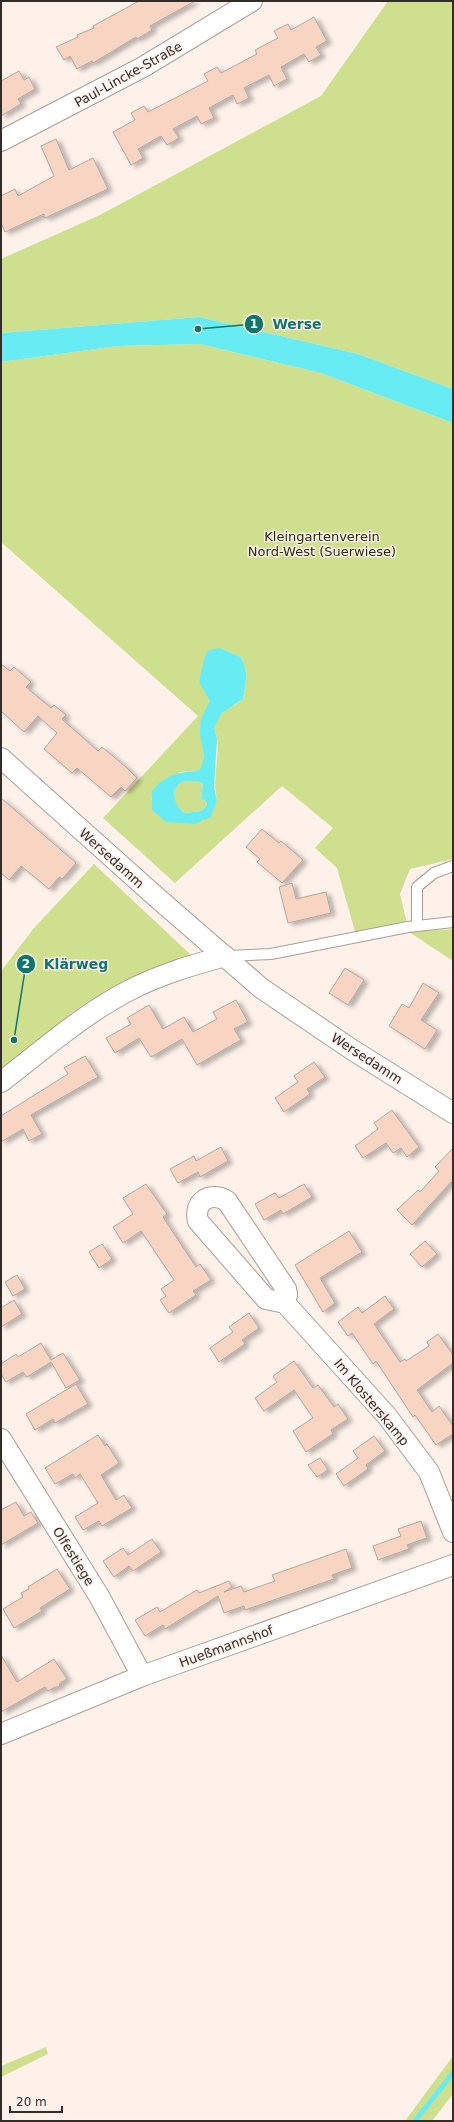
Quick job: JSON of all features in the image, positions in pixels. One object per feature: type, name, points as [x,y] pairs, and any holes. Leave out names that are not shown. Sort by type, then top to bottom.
[{"type":"street","name":"Paul-Lincke-Straße","points":[[1,141],[143,68],[252,1]]},
{"type":"street","name":"Wersedamm","points":[[1,758],[148,890],[261,988],[351,1049],[453,1113]]},
{"type":"street","points":[[1,1082],[82,1018],[130,990],[178,969],[225,956]]},
{"type":"street","points":[[212,1196],[220,1196],[227,1201],[286,1289],[287,1294],[285,1303],[266,1299],[198,1221],[196,1213],[198,1205],[212,1196]]},
{"type":"street","name":"Im Klosterskamp","points":[[285,1303],[387,1416],[429,1472],[453,1532]]},
{"type":"street","name":"Olfestiege","points":[[1,1439],[99,1596],[142,1676]]},
{"type":"street","name":"Hueßmannshof","points":[[1,1734],[142,1676],[453,1565]]},
{"type":"lane","points":[[412,926],[417,887],[434,872],[453,866]]},
{"type":"lane","points":[[225,956],[271,954],[412,926],[453,922]]},
{"type":"green space","points":[[388,1],[453,1],[453,389],[358,354],[199,317],[1,333],[1,259],[100,215],[321,96]]},
{"type":"green space","name":"Kleingartenverein Nord-West (Suerwiese)","points":[[200,344],[321,373],[453,423],[453,859],[410,869],[400,894],[409,932],[358,942],[337,868],[315,848],[333,828],[282,786],[175,883],[103,818],[198,716],[1,542],[1,362],[118,346]],"holes":[[[220,648],[241,657],[246,673],[243,699],[220,715],[214,725],[218,744],[215,784],[217,800],[203,821],[151,800],[180,772],[198,771],[204,763],[200,727],[210,701]]]},
{"type":"green space","points":[[185,781],[197,781],[203,784],[201,799],[206,801],[207,805],[201,811],[184,813],[176,803],[174,795],[176,787],[178,783]]},
{"type":"green space","points":[[94,864],[191,955],[127,983],[73,1012],[1,1071],[1,971],[34,928]]},
{"type":"green space","points":[[453,929],[453,961],[409,932]]},
{"type":"green space","points":[[46,2047],[48,2054],[1,2077],[1,2066]]},
{"type":"green space","points":[[453,2056],[453,2094],[432,2121],[405,2121]]},
{"type":"water","points":[[199,317],[358,354],[453,389],[453,423],[321,373],[200,344],[118,346],[1,362],[1,333]]},
{"type":"water","points":[[220,648],[241,657],[246,673],[243,699],[221,714],[214,728],[217,738],[214,788],[217,800],[211,817],[194,824],[166,822],[152,810],[152,791],[162,781],[172,775],[198,771],[203,761],[204,756],[200,725],[210,701],[199,682],[205,656],[209,650]],"holes":[[[185,781],[197,781],[203,784],[201,799],[206,801],[207,805],[201,811],[184,813],[177,805],[174,796],[175,791],[180,783]]]},
{"type":"building","points":[[139,1],[195,1],[150,26],[152,30],[137,39],[136,37],[93,63],[92,61],[77,69],[70,56],[64,60],[56,47],[78,37],[77,35],[94,28],[93,26]]},
{"type":"building","points":[[314,17],[327,41],[316,47],[321,55],[309,62],[304,54],[281,67],[287,79],[274,86],[269,75],[244,88],[249,98],[237,104],[233,95],[209,108],[214,118],[201,124],[197,116],[173,129],[179,138],[167,145],[161,136],[138,149],[143,158],[131,165],[113,132],[135,120],[131,113],[144,106],[148,112],[208,81],[204,74],[217,67],[221,73],[257,54],[255,50],[278,38],[274,31],[288,24],[291,30]]},
{"type":"building","points":[[19,71],[24,80],[29,77],[35,89],[18,99],[21,104],[1,116],[1,81]]},
{"type":"building","points":[[56,139],[69,170],[93,158],[108,189],[45,218],[44,214],[5,232],[1,223],[1,196],[15,189],[18,196],[54,176],[41,146]]},
{"type":"building","points":[[1,664],[10,671],[14,667],[31,682],[26,687],[51,708],[54,705],[66,715],[62,719],[98,751],[102,747],[137,778],[125,791],[121,787],[111,797],[77,768],[72,773],[44,749],[57,733],[38,716],[24,732],[1,711]]},
{"type":"building","points":[[1,798],[76,863],[62,879],[59,877],[49,889],[21,866],[9,880],[1,873]]},
{"type":"building","points":[[262,829],[279,843],[281,841],[303,860],[282,883],[257,862],[260,859],[246,847]]},
{"type":"building","points":[[292,883],[296,899],[326,892],[331,913],[288,923],[279,887]]},
{"type":"building","points":[[345,968],[364,980],[348,1005],[329,993]]},
{"type":"building","points":[[423,983],[439,993],[421,1020],[437,1030],[425,1049],[389,1026],[402,1004],[409,1008]]},
{"type":"building","points":[[236,1000],[248,1022],[234,1029],[241,1040],[197,1065],[182,1039],[151,1057],[139,1038],[115,1053],[106,1038],[131,1024],[127,1018],[149,1005],[163,1029],[184,1017],[193,1032],[217,1019],[213,1012]]},
{"type":"building","points":[[85,1056],[98,1077],[31,1115],[42,1134],[29,1141],[23,1129],[1,1142],[1,1116],[68,1074],[64,1068]]},
{"type":"building","points":[[314,1062],[325,1077],[307,1089],[310,1094],[284,1112],[275,1098],[298,1082],[294,1076]]},
{"type":"building","points":[[392,1110],[419,1147],[407,1157],[401,1148],[393,1153],[386,1143],[363,1158],[355,1146],[378,1129],[374,1123]]},
{"type":"building","points":[[221,1147],[228,1161],[200,1177],[198,1172],[178,1183],[170,1169],[194,1156],[196,1161]]},
{"type":"building","points":[[453,1148],[453,1184],[451,1182],[412,1225],[397,1210],[418,1190],[420,1192],[439,1171],[435,1167]]},
{"type":"building","points":[[146,1184],[167,1214],[163,1217],[196,1267],[200,1264],[211,1280],[193,1291],[196,1295],[169,1313],[160,1300],[166,1296],[161,1289],[174,1280],[141,1231],[123,1243],[113,1227],[133,1214],[123,1198]]},
{"type":"building","points":[[304,1184],[312,1197],[283,1214],[281,1210],[264,1220],[255,1204],[275,1193],[279,1198]]},
{"type":"building","points":[[349,1231],[362,1252],[320,1278],[335,1303],[323,1312],[295,1265]]},
{"type":"building","points":[[425,1241],[437,1254],[422,1267],[410,1254]]},
{"type":"building","points":[[102,1244],[112,1259],[99,1268],[89,1252]]},
{"type":"building","points":[[17,1275],[25,1289],[13,1296],[5,1282]]},
{"type":"building","points":[[385,1296],[394,1309],[374,1324],[400,1362],[405,1359],[406,1361],[429,1346],[427,1342],[438,1334],[453,1355],[453,1363],[417,1390],[432,1412],[439,1406],[453,1426],[453,1434],[436,1445],[415,1415],[413,1417],[376,1361],[373,1364],[352,1333],[348,1336],[338,1322],[358,1307],[362,1313]]},
{"type":"building","points":[[14,1300],[22,1314],[1,1327],[1,1308]]},
{"type":"building","points":[[249,1313],[259,1328],[242,1340],[245,1344],[219,1362],[210,1348],[233,1332],[229,1327]]},
{"type":"building","points":[[41,1343],[51,1360],[63,1353],[80,1380],[66,1388],[51,1362],[27,1377],[23,1372],[6,1382],[1,1374],[1,1364],[16,1354],[18,1357]]},
{"type":"building","points":[[294,1361],[313,1388],[318,1385],[334,1407],[338,1404],[348,1419],[331,1430],[333,1434],[306,1452],[293,1431],[313,1418],[294,1390],[264,1411],[255,1398],[277,1382],[273,1376]]},
{"type":"building","points":[[76,1384],[88,1404],[55,1423],[53,1419],[35,1430],[26,1414]]},
{"type":"building","points":[[98,1435],[105,1446],[107,1444],[119,1463],[101,1475],[116,1500],[124,1495],[132,1508],[102,1526],[99,1521],[83,1530],[75,1517],[98,1503],[80,1474],[75,1478],[73,1474],[55,1484],[45,1468]]},
{"type":"building","points":[[374,1436],[385,1451],[366,1465],[368,1469],[344,1486],[336,1474],[358,1458],[353,1451]]},
{"type":"building","points":[[320,1458],[328,1470],[317,1477],[308,1465]]},
{"type":"building","points":[[16,1502],[24,1516],[31,1512],[38,1523],[1,1545],[1,1510]]},
{"type":"building","points":[[421,1521],[427,1538],[407,1545],[409,1549],[378,1560],[373,1546],[401,1536],[398,1529]]},
{"type":"building","points":[[152,1539],[161,1552],[133,1571],[129,1566],[114,1577],[103,1561],[123,1548],[128,1555]]},
{"type":"building","points":[[346,1549],[352,1568],[332,1575],[334,1579],[245,1610],[244,1606],[224,1613],[218,1596],[165,1629],[163,1625],[145,1636],[135,1620],[157,1607],[160,1612],[197,1590],[199,1593],[229,1581],[232,1587],[224,1592],[241,1586],[244,1592],[275,1581],[272,1575]]},
{"type":"building","points":[[57,1569],[70,1589],[40,1608],[42,1611],[14,1628],[3,1609],[23,1597],[21,1593],[29,1589],[28,1587]]},
{"type":"building","points":[[1,1655],[17,1682],[54,1659],[67,1679],[60,1683],[59,1687],[55,1687],[48,1691],[45,1687],[1,1712]]},
{"type":"waterway","points":[[415,2121],[453,2073]]},
{"type":"place","name":"Werse","points":[[198,329]]},
{"type":"place","name":"Klärweg","points":[[14,1040]]}]
